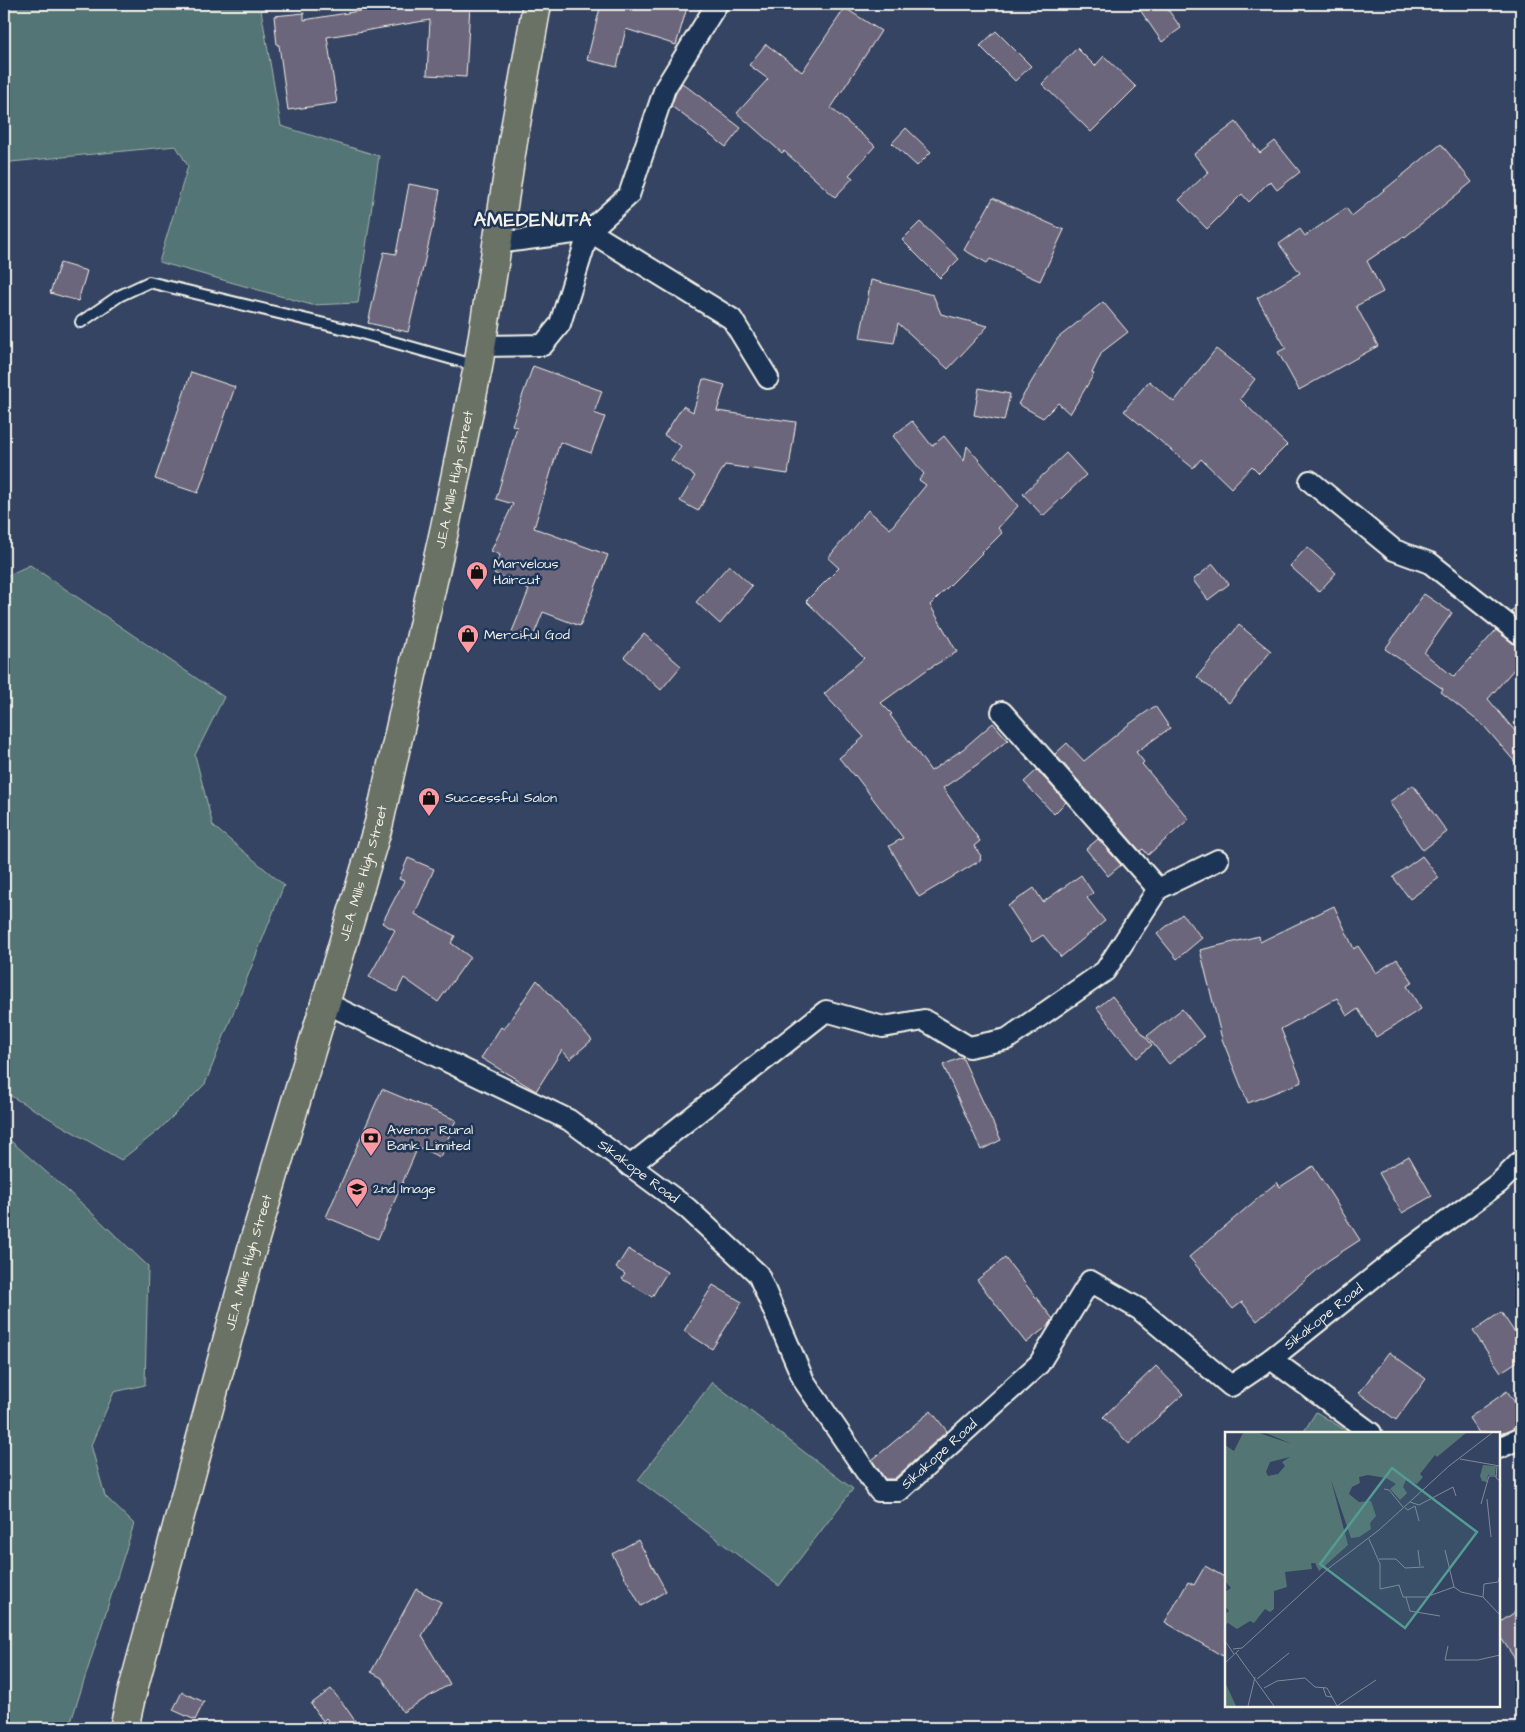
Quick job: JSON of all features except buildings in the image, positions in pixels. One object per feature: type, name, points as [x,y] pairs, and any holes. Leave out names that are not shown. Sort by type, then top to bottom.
[{"type":"highway","name":"J.E.A. Mills High Street","points":[[124,1728],[133,1687],[253,1246],[379,823],[445,527],[480,357],[514,135],[537,4]]},
{"type":"street","points":[[480,357],[542,345],[560,324],[589,231],[629,195],[665,88],[717,4]]},
{"type":"street","points":[[498,243],[589,231],[732,319],[768,378]]},
{"type":"street","points":[[1310,481],[1394,550],[1430,564],[1521,635]]},
{"type":"street","points":[[1002,712],[1158,890]]},
{"type":"street","points":[[630,1166],[826,1012],[882,1027],[924,1020],[969,1047],[1007,1039],[1105,971],[1158,890],[1218,860]]},
{"type":"street","name":"Sikakope Road","points":[[326,1003],[569,1120],[687,1208],[758,1274],[804,1382],[879,1491],[899,1491],[1039,1364],[1090,1281],[1139,1309],[1231,1386],[1271,1359],[1400,1256],[1499,1183],[1521,1161]]},
{"type":"street","points":[[1271,1359],[1370,1432]]},
{"type":"street","points":[[1500,1448],[1521,1438]]},
{"type":"lane","points":[[81,322],[119,296],[149,282],[358,332],[480,357]]},
{"type":"green space","points":[[4,4],[287,4],[261,10],[281,126],[379,156],[358,303],[312,305],[159,262],[188,166],[176,146],[11,162],[4,165]]},
{"type":"green space","points":[[30,565],[224,697],[195,755],[213,826],[284,885],[205,1084],[159,1130],[121,1160],[4,1092],[4,577]]},
{"type":"green space","points":[[4,1135],[77,1199],[148,1266],[145,1385],[114,1392],[91,1445],[105,1496],[134,1524],[69,1728],[4,1728]]},
{"type":"green space","points":[[712,1382],[853,1489],[779,1586],[638,1480]]},
{"type":"green space","points":[[1316,1412],[1348,1432],[1304,1432]]},
{"type":"place","name":"Marvelous Haircut","points":[[477,591]]},
{"type":"place","name":"Merciful God","points":[[468,654]]},
{"type":"place","name":"Successful Salon","points":[[429,817]]},
{"type":"place","name":"Avenor Rural Bank Limited","points":[[371,1157]]},
{"type":"place","name":"2nd Image","points":[[357,1208]]},
{"type":"district","name":"AMEDENUTA","points":[[533,220]]}]
